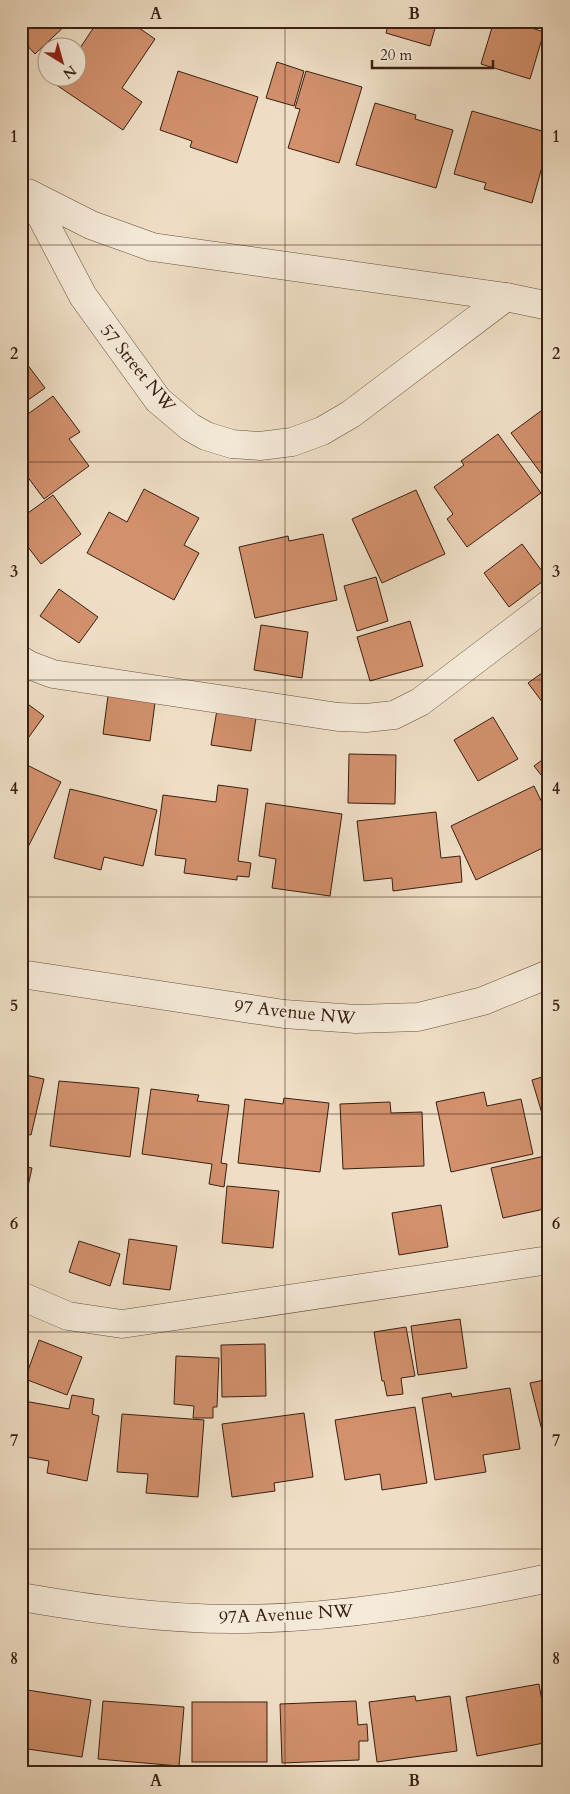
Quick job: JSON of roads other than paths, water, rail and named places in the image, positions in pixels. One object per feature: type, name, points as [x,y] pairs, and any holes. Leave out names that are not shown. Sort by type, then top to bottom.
[{"type":"street","name":"57 Street NW","points":[[26,191],[91,226],[152,247],[506,296],[549,306]]},
{"type":"street","name":"57 Street NW","points":[[26,191],[83,296],[158,400],[190,427],[206,436],[232,444],[260,446],[292,442],[322,431],[350,414],[506,296]]},
{"type":"street","points":[[21,660],[53,674],[338,717],[366,718],[394,714],[420,702],[549,604]]},
{"type":"street","name":"97 Avenue NW","points":[[29,976],[284,1014],[356,1019],[418,1017],[483,1001],[549,974]]},
{"type":"street","points":[[21,1296],[68,1316],[122,1324],[549,1260]]},
{"type":"street","name":"97A Avenue NW","points":[[21,1597],[151,1615],[232,1619],[295,1616],[402,1606],[549,1578]]}]
